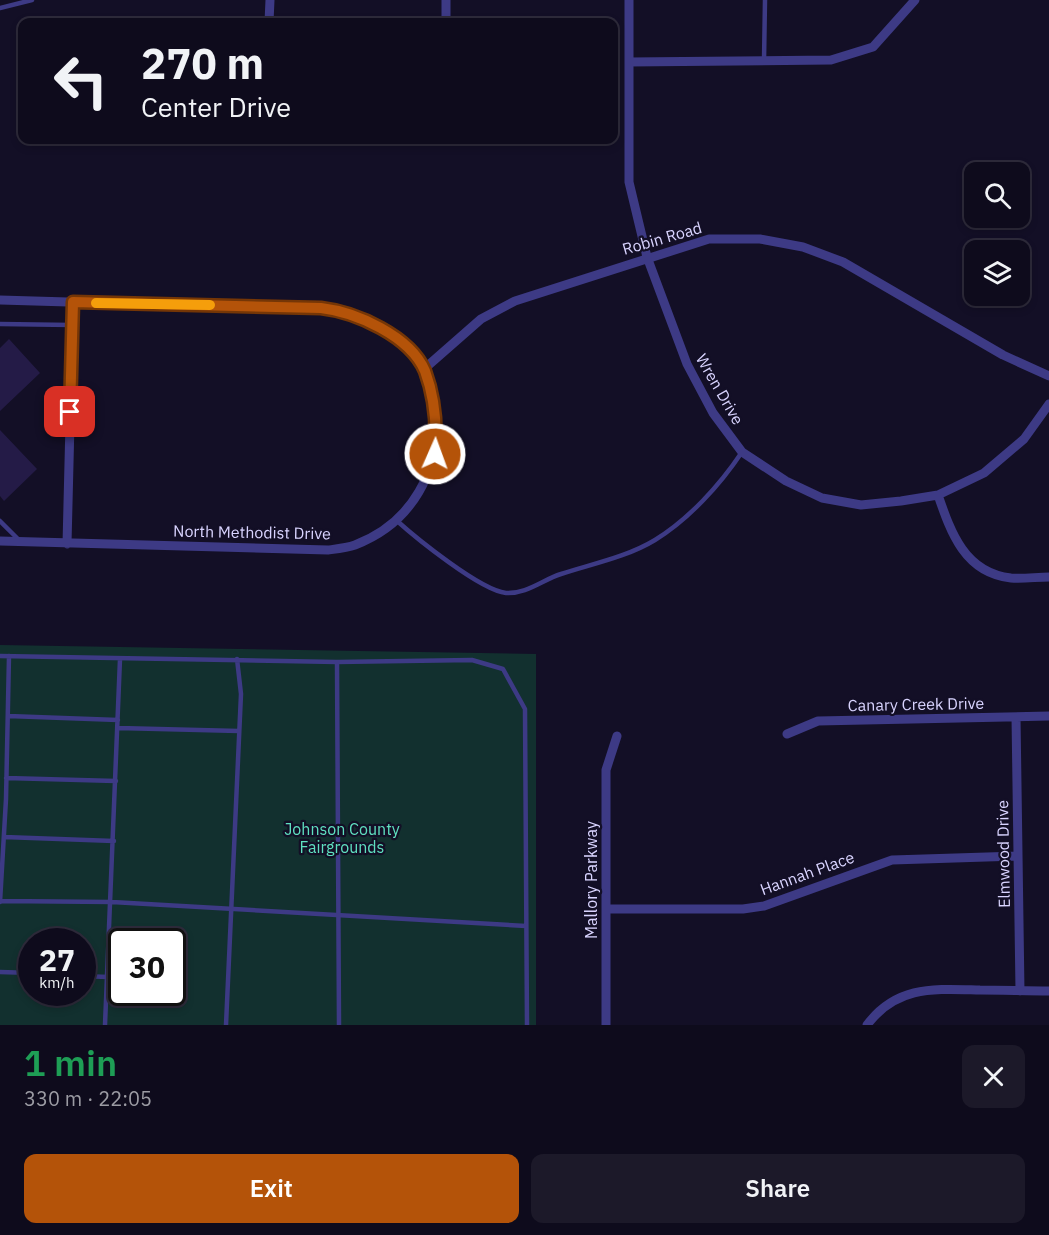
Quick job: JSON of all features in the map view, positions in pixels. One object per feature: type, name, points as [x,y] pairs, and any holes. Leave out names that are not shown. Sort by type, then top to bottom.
[{"type":"street","points":[[268,18],[270,0]]},
{"type":"street","points":[[446,0],[446,18]]},
{"type":"street","name":"Wren Drive","points":[[629,0],[629,182],[647,257],[687,364],[713,413],[742,452],[786,481],[822,498],[861,505],[938,495],[984,473],[1024,439],[1049,404]]},
{"type":"street","points":[[629,62],[831,60],[873,47],[915,0]]},
{"type":"street","name":"Robin Road","points":[[424,369],[481,319],[514,301],[709,239],[760,239],[803,247],[843,262],[1003,355],[1049,376]]},
{"type":"street","name":"North Methodist Drive","points":[[0,300],[340,310],[376,325],[395,338],[424,369],[434,407],[436,429],[435,454],[427,478],[413,502],[396,520],[377,534],[353,546],[328,550],[0,541]]},
{"type":"street","points":[[67,544],[73,302]]},
{"type":"street","points":[[938,495],[950,530],[970,560],[988,573],[1011,578],[1049,577]]},
{"type":"street","name":"Canary Creek Drive","points":[[787,734],[818,721],[1049,716]]},
{"type":"street","name":"Elmwood Drive","points":[[1016,717],[1020,991]]},
{"type":"street","name":"Mallory Parkway","points":[[606,1025],[606,771],[617,736]]},
{"type":"street","name":"Hannah Place","points":[[606,909],[743,909],[764,906],[892,860],[1018,856]]},
{"type":"street","points":[[867,1025],[878,1011],[913,992],[934,989],[1049,991]]},
{"type":"lane","points":[[0,8],[32,0]]},
{"type":"lane","points":[[764,61],[765,0]]},
{"type":"lane","points":[[0,324],[72,325]]},
{"type":"lane","points":[[396,520],[445,560],[472,577],[503,593],[524,592],[542,581],[582,569],[654,541],[699,504],[730,470],[742,452]]},
{"type":"lane","points":[[0,521],[21,542]]},
{"type":"lane","points":[[0,656],[337,662],[472,660],[503,669],[525,709],[527,1025]]},
{"type":"lane","points":[[9,656],[0,901],[112,902],[526,926]]},
{"type":"lane","points":[[111,928],[120,659]]},
{"type":"lane","points":[[225,1025],[241,694],[237,659]]},
{"type":"lane","points":[[337,662],[339,1025]]},
{"type":"lane","points":[[8,716],[118,720]]},
{"type":"lane","points":[[118,728],[239,731]]},
{"type":"lane","points":[[6,778],[116,782]]},
{"type":"lane","points":[[4,837],[114,841]]},
{"type":"lane","points":[[0,972],[18,973]]},
{"type":"lane","points":[[96,977],[108,977],[105,1025]]},
{"type":"green space","name":"Johnson County Fairgrounds","points":[[0,645],[536,654],[536,1025],[0,1025]]},
{"type":"building","points":[[9,339],[40,373],[0,411],[0,348]]},
{"type":"building","points":[[0,430],[37,469],[4,501],[0,496]]},
{"type":"slow traffic","points":[[96,303],[210,305]]},
{"type":"route","points":[[70,412],[73,302],[340,310],[376,325],[395,338],[424,369],[432,397],[436,429],[435,454]]}]
